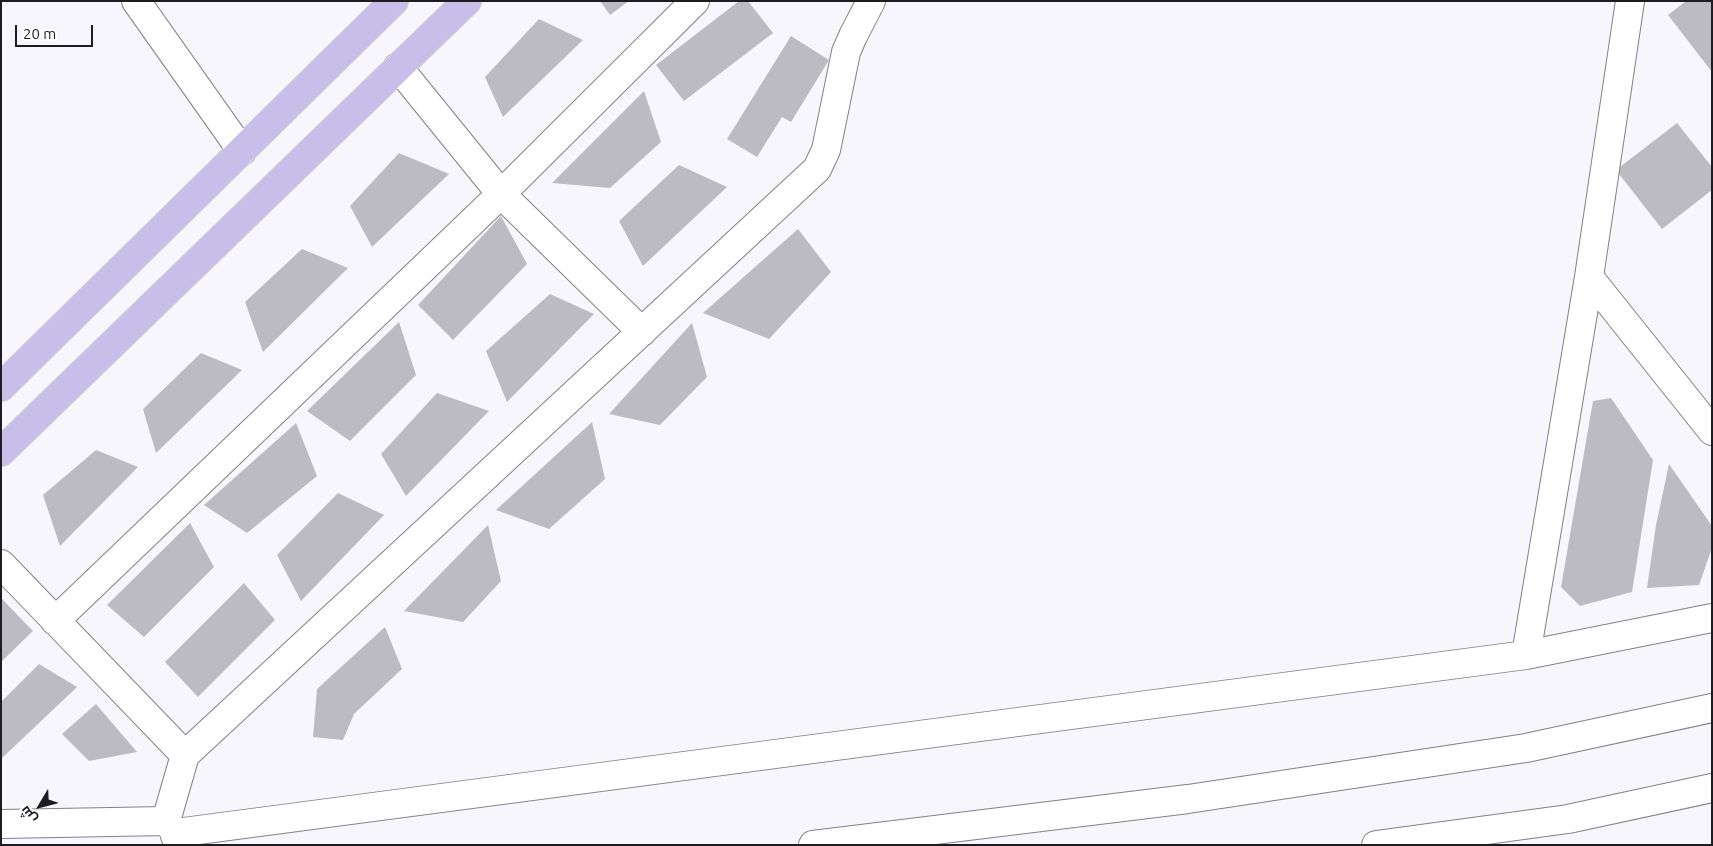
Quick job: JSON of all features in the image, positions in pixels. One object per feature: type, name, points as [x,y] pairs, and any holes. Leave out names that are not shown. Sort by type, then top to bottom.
[{"type":"main road","points":[[1,387],[394,1]]},
{"type":"main road","points":[[1,452],[467,1]]},
{"type":"street","points":[[136,1],[242,151]]},
{"type":"street","points":[[55,621],[501,194],[695,1]]},
{"type":"street","points":[[172,833],[185,755],[817,169],[826,150],[846,52],[871,1]]},
{"type":"street","points":[[1526,655],[1589,277],[1630,1]]},
{"type":"street","points":[[398,67],[501,194],[642,332]]},
{"type":"street","points":[[1589,277],[1712,431]]},
{"type":"street","points":[[1,564],[185,755]]},
{"type":"street","points":[[1,824],[172,833],[1526,655],[1712,618]]},
{"type":"street","points":[[813,845],[1188,799],[1526,748],[1712,708]]},
{"type":"street","points":[[1376,845],[1568,819],[1712,788]]},
{"type":"building","points":[[600,1],[629,1],[610,15]]},
{"type":"building","points":[[739,1],[748,1],[773,33],[684,101],[656,65]]},
{"type":"building","points":[[1686,1],[1712,1],[1712,72],[1668,15]]},
{"type":"building","points":[[539,19],[583,40],[503,117],[485,77]]},
{"type":"building","points":[[791,36],[829,60],[791,122],[782,117],[757,157],[727,139]]},
{"type":"building","points":[[644,91],[661,142],[610,188],[552,183]]},
{"type":"building","points":[[1677,123],[1712,167],[1712,190],[1662,229],[1616,170]]},
{"type":"building","points":[[399,153],[449,174],[372,247],[350,206]]},
{"type":"building","points":[[679,165],[727,187],[643,266],[619,221]]},
{"type":"building","points":[[501,216],[527,264],[453,340],[418,305]]},
{"type":"building","points":[[798,229],[831,272],[769,339],[703,313]]},
{"type":"building","points":[[302,249],[348,268],[263,352],[245,302]]},
{"type":"building","points":[[550,294],[594,314],[507,402],[486,351]]},
{"type":"building","points":[[399,322],[416,375],[350,441],[307,411]]},
{"type":"building","points":[[692,323],[707,377],[660,425],[609,414]]},
{"type":"building","points":[[201,353],[242,370],[156,453],[143,409]]},
{"type":"building","points":[[437,393],[489,411],[406,496],[381,454]]},
{"type":"building","points":[[1611,398],[1653,460],[1632,592],[1580,606],[1561,587],[1593,401]]},
{"type":"building","points":[[592,422],[605,479],[549,529],[496,510]]},
{"type":"building","points":[[296,423],[317,476],[247,533],[204,505]]},
{"type":"building","points":[[96,450],[138,467],[60,546],[43,495]]},
{"type":"building","points":[[1669,464],[1712,526],[1712,548],[1699,585],[1647,588],[1656,525]]},
{"type":"building","points":[[338,493],[384,515],[301,601],[277,555]]},
{"type":"building","points":[[190,523],[214,567],[144,637],[107,605]]},
{"type":"building","points":[[488,525],[501,581],[463,622],[404,611]]},
{"type":"building","points":[[244,583],[275,620],[198,697],[165,662]]},
{"type":"building","points":[[1,598],[33,631],[1,662]]},
{"type":"building","points":[[385,627],[402,669],[354,714],[343,740],[313,737],[317,689]]},
{"type":"building","points":[[39,664],[77,687],[1,759],[1,702]]},
{"type":"building","points":[[96,704],[137,752],[89,761],[62,734]]}]
